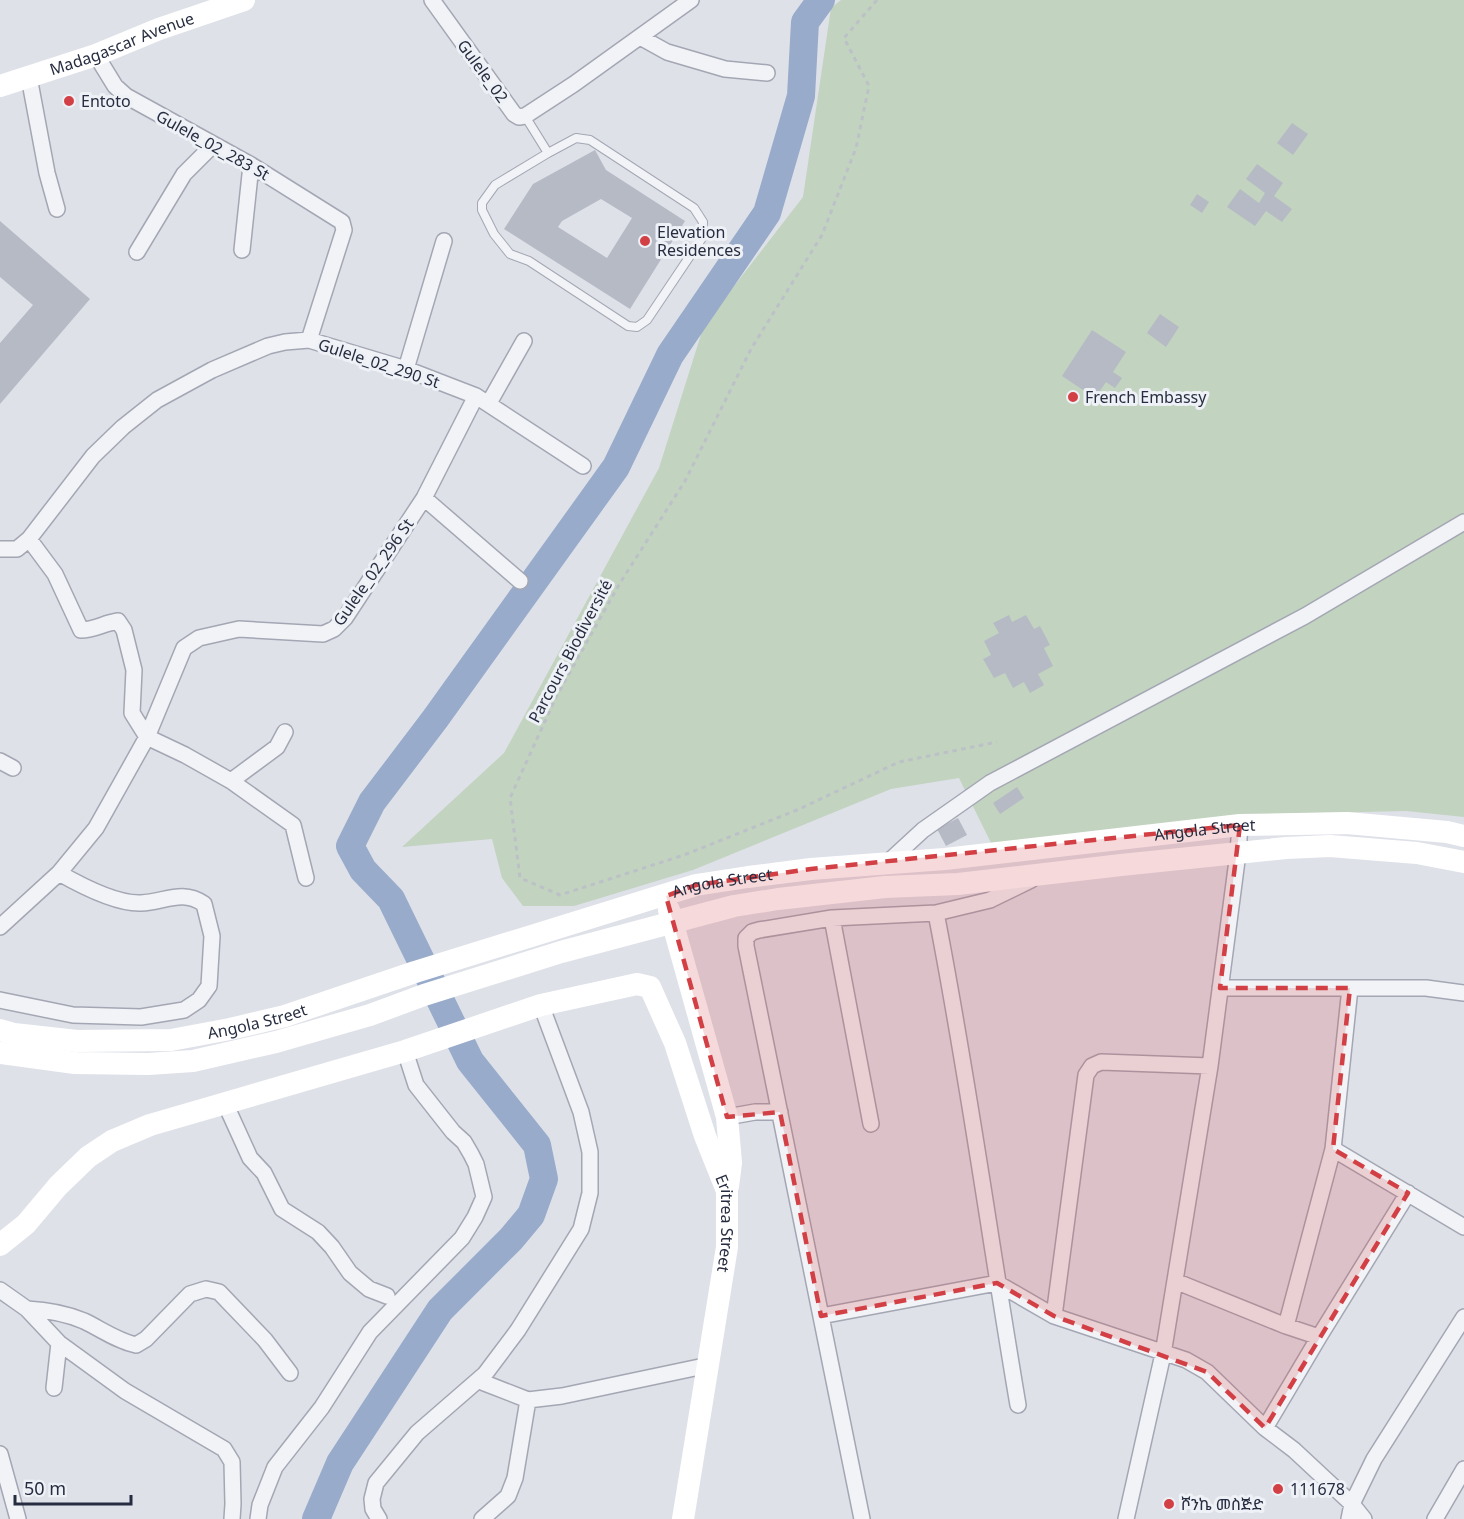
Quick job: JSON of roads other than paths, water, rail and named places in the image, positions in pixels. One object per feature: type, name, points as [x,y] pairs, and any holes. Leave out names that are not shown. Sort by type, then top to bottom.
[{"type":"main road","name":"Madagascar Avenue","points":[[0,86],[96,55],[159,29],[244,0]]},
{"type":"main road","name":"Angola Street","points":[[0,1030],[14,1034],[77,1041],[171,1040],[230,1029],[285,1016],[415,972],[696,885],[748,877],[811,869],[885,876],[1239,825],[1347,823],[1447,832],[1464,836]]},
{"type":"main road","points":[[0,1053],[75,1063],[148,1064],[193,1061],[276,1042],[370,1015],[424,994],[561,952],[734,906],[885,876],[958,884],[1330,846],[1417,853],[1464,862]]},
{"type":"main road","points":[[666,896],[727,1117],[731,1163],[727,1191]]},
{"type":"main road","name":"Eritrea Street","points":[[541,1005],[637,984],[650,987],[675,1043],[705,1136],[727,1191],[727,1247],[683,1519]]},
{"type":"main road","points":[[0,1245],[26,1224],[58,1186],[88,1157],[112,1141],[150,1125],[405,1051],[541,1005]]},
{"type":"street","name":"Gulele_02","points":[[432,0],[514,114],[519,117],[525,116],[574,84],[691,0]]},
{"type":"street","points":[[640,37],[667,52],[724,69],[767,73]]},
{"type":"street","name":"Gulele_02_283 St","points":[[96,55],[115,86],[126,96],[251,165],[342,222],[344,230],[309,340]]},
{"type":"street","points":[[29,77],[46,173],[57,209]]},
{"type":"street","points":[[137,252],[184,174],[213,145]]},
{"type":"street","points":[[242,250],[251,165]]},
{"type":"street","points":[[406,369],[444,241]]},
{"type":"street","name":"Gulele_02_290 St","points":[[29,539],[93,456],[123,427],[158,400],[212,370],[268,346],[309,340],[406,369],[482,399],[583,466]]},
{"type":"street","name":"Gulele_02_296 St","points":[[0,927],[59,873],[96,828],[147,737],[184,648],[199,638],[238,629],[323,634],[334,629],[345,618],[424,498],[482,399],[524,341]]},
{"type":"street","points":[[424,498],[520,581]]},
{"type":"street","points":[[885,876],[923,830],[990,783],[1305,616],[1464,522]]},
{"type":"street","points":[[0,549],[17,549],[29,539],[55,574],[81,630],[92,630],[108,622],[118,621],[124,630],[134,670],[132,713],[147,737],[231,781],[293,825],[306,878]]},
{"type":"street","points":[[231,781],[277,747],[285,732]]},
{"type":"street","points":[[1126,1519],[1163,1354],[1175,1281],[1210,1066],[1238,854],[1239,825]]},
{"type":"street","points":[[0,1000],[73,1015],[141,1017],[184,1010],[199,1000],[209,986],[212,936],[204,904],[194,897],[140,903],[116,898],[75,883],[59,873]]},
{"type":"street","points":[[862,1519],[746,946],[747,938],[752,932],[759,930],[832,918],[936,914],[990,900],[1042,875]]},
{"type":"street","points":[[936,914],[957,1023],[1018,1405]]},
{"type":"street","points":[[832,918],[871,1124]]},
{"type":"street","points":[[1220,988],[1426,988],[1464,993]]},
{"type":"street","points":[[1286,1326],[1333,1149],[1350,988]]},
{"type":"street","points":[[379,1519],[373,1509],[372,1499],[376,1483],[417,1433],[485,1374],[518,1330],[581,1229],[590,1193],[590,1152],[581,1112],[541,1005]]},
{"type":"street","points":[[258,1519],[260,1505],[275,1467],[322,1407],[370,1332],[462,1238],[484,1197],[476,1164],[471,1154],[464,1142],[453,1132],[416,1085],[405,1051]]},
{"type":"street","points":[[1054,1316],[1086,1076],[1092,1066],[1101,1062],[1210,1066]]},
{"type":"street","points":[[225,1103],[250,1158],[264,1173],[282,1209],[318,1232],[350,1273],[369,1290],[387,1296]]},
{"type":"street","points":[[727,1117],[755,1112],[780,1112]]},
{"type":"street","points":[[1333,1149],[1464,1227]]},
{"type":"street","points":[[1265,1428],[1408,1193]]},
{"type":"street","points":[[1175,1281],[1319,1337]]},
{"type":"street","points":[[821,1316],[997,1282],[1054,1316],[1186,1360],[1207,1372],[1265,1428],[1294,1450],[1352,1503],[1364,1519]]},
{"type":"street","points":[[27,1309],[51,1310],[136,1345],[146,1339],[190,1294],[206,1289],[219,1292],[265,1340],[290,1374]]},
{"type":"street","points":[[0,1290],[27,1309],[59,1342],[125,1390],[224,1449],[232,1462],[232,1519]]},
{"type":"street","points":[[1349,1519],[1352,1503],[1374,1459],[1464,1317]]},
{"type":"street","points":[[54,1388],[59,1342]]},
{"type":"street","points":[[482,1383],[528,1400],[562,1396],[709,1365]]},
{"type":"street","points":[[482,1519],[508,1496],[515,1478],[528,1400]]},
{"type":"street","points":[[0,1454],[18,1519]]},
{"type":"street","points":[[1435,1519],[1464,1470]]},
{"type":"lane","points":[[525,116],[548,153]]},
{"type":"lane","points":[[576,138],[590,140],[694,208],[703,222],[702,238],[647,320],[637,327],[628,326],[537,266],[510,254],[494,234],[482,210],[482,203],[495,185],[548,153],[576,138]]},
{"type":"waterway","points":[[316,1519],[340,1463],[440,1310],[511,1239],[531,1215],[544,1179],[537,1145],[470,1061],[391,899],[363,870],[350,846],[372,802],[435,719],[616,467],[670,355],[767,213],[801,96],[805,22],[821,0]]},
{"type":"place","name":"Entoto","points":[[69,101]]},
{"type":"place","name":"Elevation Residences","points":[[645,241]]},
{"type":"place","name":"French Embassy","points":[[1073,397]]},
{"type":"place","name":"111678","points":[[1278,1489]]},
{"type":"place","name":"ሾንኬ መስጅድ","points":[[1169,1504]]}]
